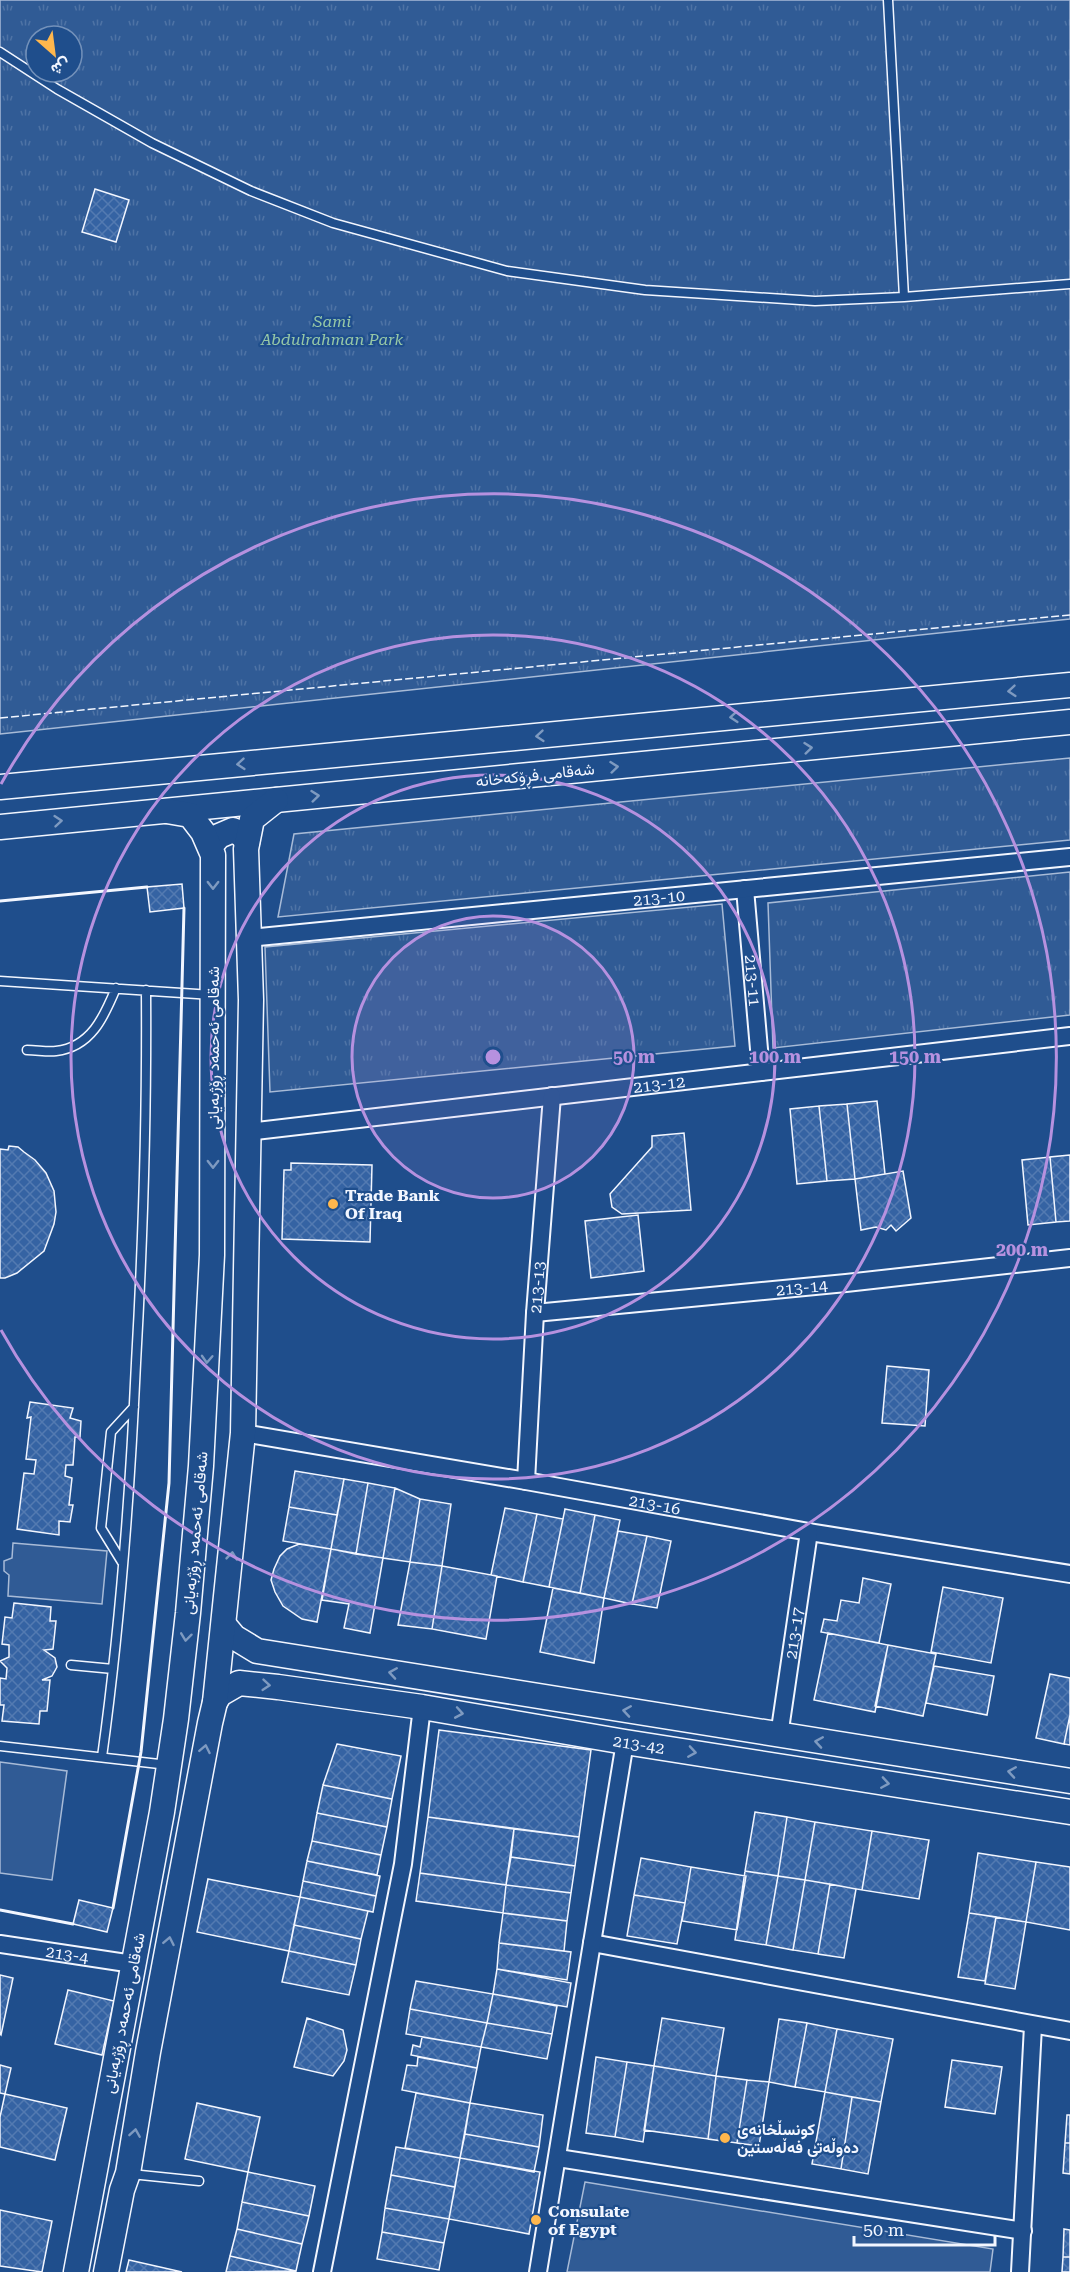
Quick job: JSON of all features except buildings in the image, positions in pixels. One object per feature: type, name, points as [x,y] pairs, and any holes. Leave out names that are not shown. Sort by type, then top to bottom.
[{"type":"street","points":[[0,787],[1070,685]]},
{"type":"street","name":"شەقامی فڕۆکەخانە","points":[[0,826],[1070,722]]},
{"type":"street","name":"شەقامی ئەحمەد ڕۆژبەیانی","points":[[106,2272],[215,1702],[224,1625],[243,1433],[251,1000],[247,842],[252,819],[276,800]]},
{"type":"street","points":[[167,811],[190,815],[211,845],[219,836],[233,830],[237,831],[247,842]]},
{"type":"street","name":"شەقامی ئەحمەد ڕۆژبەیانی","points":[[76,2272],[169,1765],[188,1613],[201,1466],[210,1296],[213,995],[213,855],[211,845]]},
{"type":"street","name":"213-10","points":[[249,938],[1070,857]]},
{"type":"street","name":"213-11","points":[[745,889],[761,1072]]},
{"type":"street","name":"213-12","points":[[248,1132],[1070,1036]]},
{"type":"street","name":"213-13","points":[[526,1481],[535,1313],[552,1096]]},
{"type":"street","name":"213-14","points":[[535,1313],[846,1283],[1070,1258]]},
{"type":"street","points":[[210,1296],[245,1297]]},
{"type":"street","name":"213-16","points":[[243,1433],[809,1532],[1070,1574]]},
{"type":"street","name":"213-17","points":[[779,1736],[809,1532]]},
{"type":"street","name":"213-42","points":[[224,1625],[234,1637],[257,1651],[779,1736],[1070,1780]]},
{"type":"street","name":"213-42","points":[[215,1702],[220,1694],[239,1683],[278,1686],[422,1707],[625,1742],[1070,1812]]},
{"type":"street","points":[[322,2272],[403,1864],[422,1707]]},
{"type":"street","points":[[538,2272],[625,1742]]},
{"type":"street","points":[[592,1943],[1070,2031]]},
{"type":"street","name":"213-4","points":[[0,1944],[133,1964]]},
{"type":"street","points":[[1020,2272],[1033,2026]]},
{"type":"street","points":[[558,2158],[1023,2231]]},
{"type":"street","points":[[92,2183],[125,2182]]},
{"type":"lane","points":[[888,0],[904,297]]},
{"type":"lane","points":[[0,52],[106,118],[230,181],[333,223],[507,271],[645,290],[815,301],[904,297],[1070,284]]},
{"type":"lane","points":[[0,981],[213,995]]},
{"type":"lane","points":[[27,1050],[57,1051],[79,1043],[96,1031],[116,988]]},
{"type":"lane","points":[[102,1757],[123,1562],[134,1407],[147,1113],[146,990]]},
{"type":"lane","points":[[123,1562],[101,1528],[111,1432],[134,1407]]},
{"type":"lane","points":[[72,1665],[113,1669]]},
{"type":"lane","points":[[0,1746],[169,1765]]},
{"type":"lane","points":[[125,2182],[200,2181]]},
{"type":"shaded area","points":[[13,1543],[107,1551],[102,1604],[8,1596],[9,1575],[4,1571],[4,1561],[12,1558]]},
{"type":"shaded area","points":[[0,1762],[67,1771],[52,1880],[0,1873]]},
{"type":"shaded area","points":[[585,2182],[993,2249],[990,2272],[567,2272]]},
{"type":"green space","name":"Sami Abdulrahman Park","points":[[0,0],[1070,0],[1070,619],[0,734]]},
{"type":"green space","points":[[1070,758],[1070,840],[278,917],[294,834]]},
{"type":"green space","points":[[1070,872],[1070,1015],[773,1048],[768,903]]},
{"type":"green space","points":[[722,904],[735,1046],[270,1092],[265,947]]},
{"type":"fence","points":[[0,718],[1070,615]]},
{"type":"wall","points":[[0,901],[147,887]]},
{"type":"wall","points":[[113,1908],[141,1752],[169,1483],[184,908]]},
{"type":"wall","points":[[0,1910],[73,1924]]},
{"type":"place","name":"Trade Bank Of Iraq","points":[[333,1204]]},
{"type":"place","name":"کونسڵخانەی دەوڵەتی فەڵەستین","points":[[725,2138]]},
{"type":"place","name":"Consulate of Egypt","points":[[536,2220]]}]
